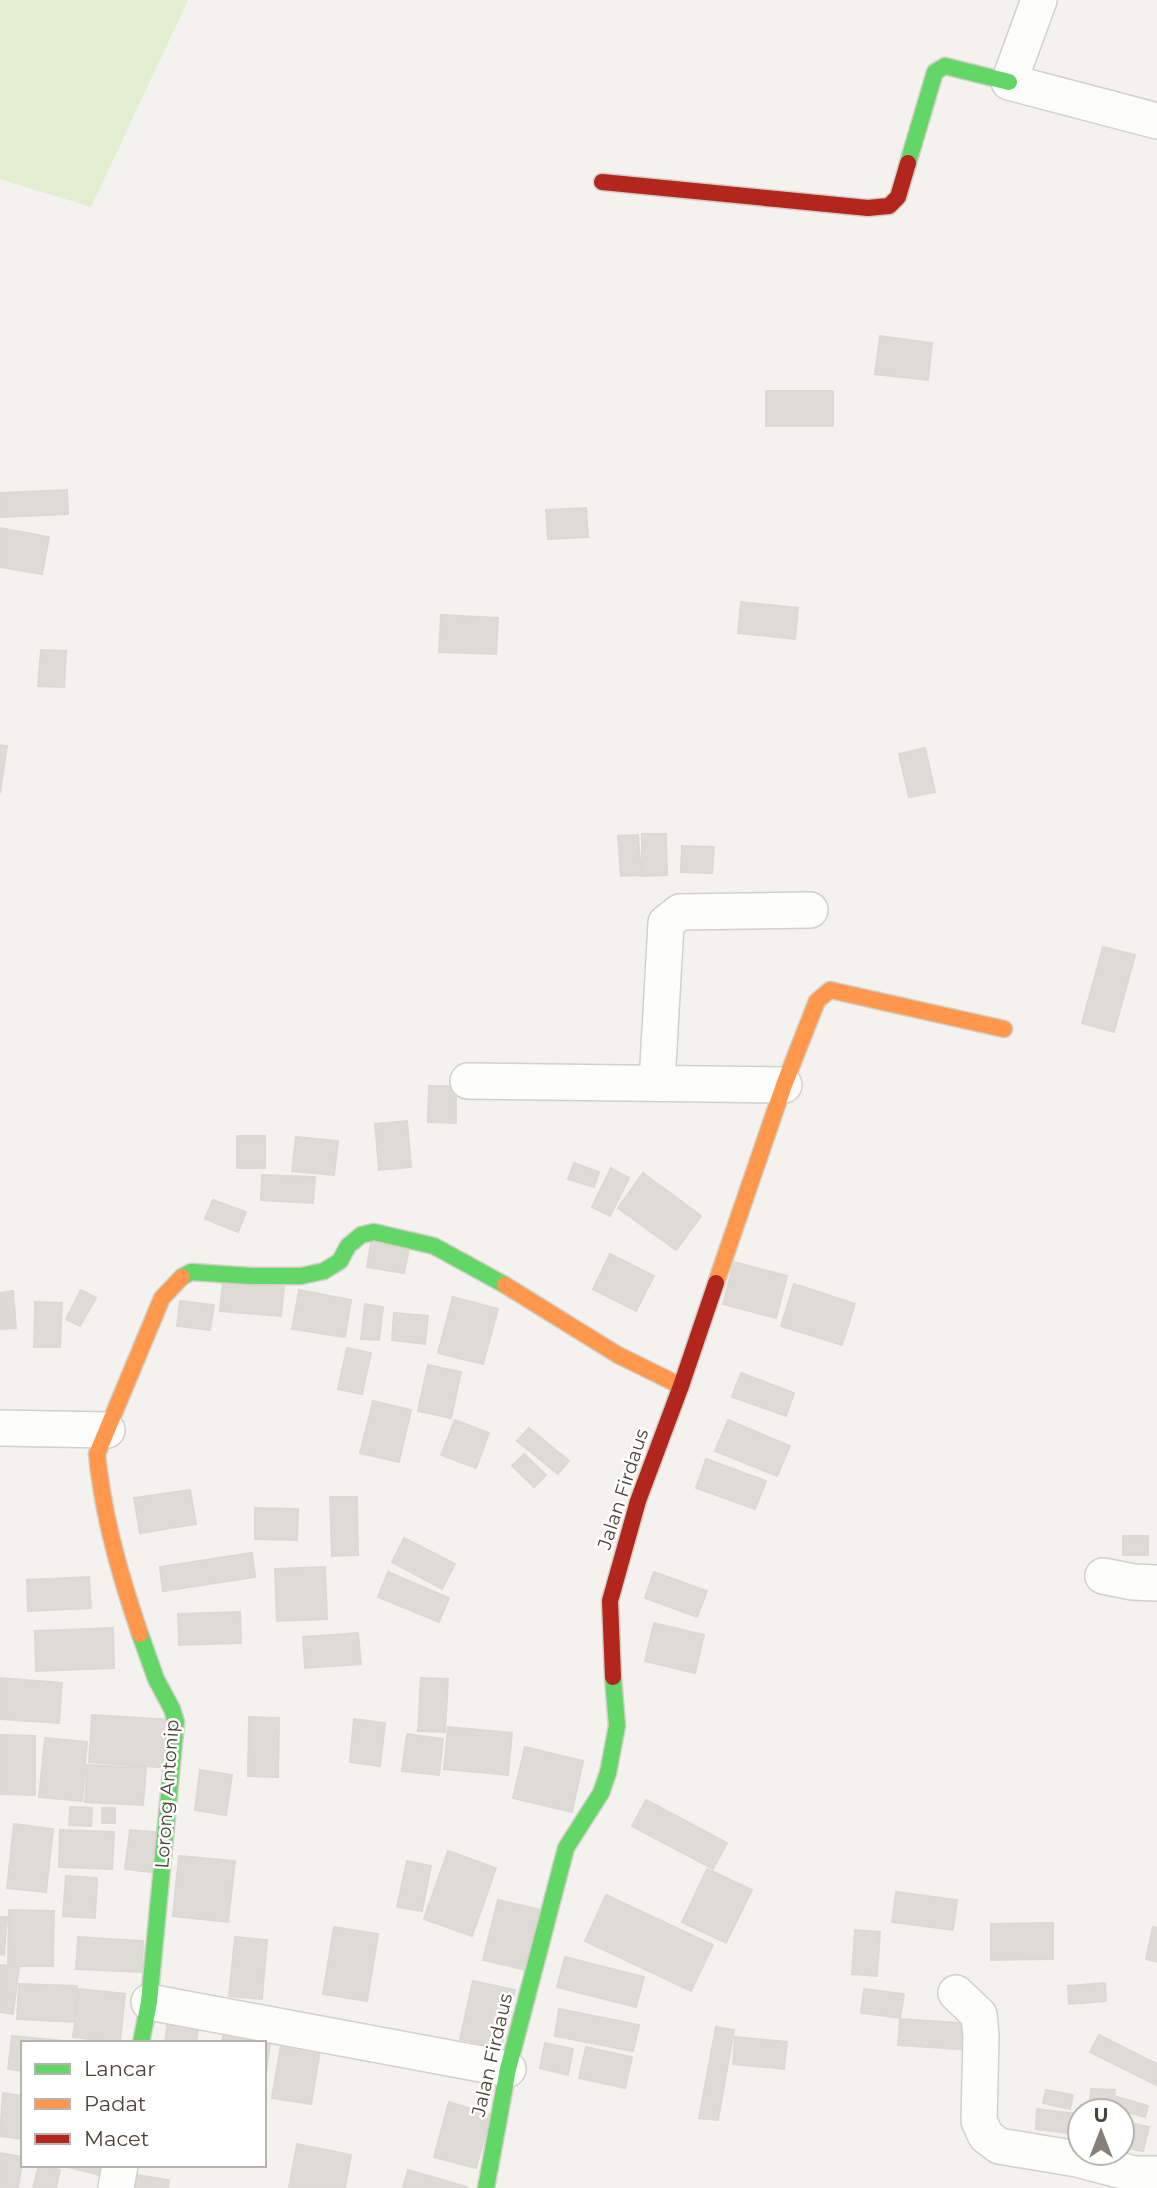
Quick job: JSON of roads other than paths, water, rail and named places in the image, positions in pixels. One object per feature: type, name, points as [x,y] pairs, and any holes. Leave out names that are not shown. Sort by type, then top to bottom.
[{"type":"street","points":[[1009,82],[1039,0]]},
{"type":"street","points":[[602,182],[868,208],[889,205],[898,197],[935,72],[945,66],[1157,121]]},
{"type":"street","points":[[657,1083],[666,923],[680,912],[810,910]]},
{"type":"street","name":"Jalan Firdaus","points":[[486,2188],[508,2069],[566,1848],[601,1793],[608,1773],[617,1726],[610,1601],[638,1501],[681,1386],[784,1084],[817,1001],[831,990],[1004,1029]]},
{"type":"street","points":[[468,1081],[784,1084]]},
{"type":"street","name":"Lorong Antonip","points":[[142,2041],[149,2002],[176,1722],[174,1711],[154,1678],[116,1559],[98,1474],[97,1454],[162,1298],[180,1278],[191,1272],[301,1276],[324,1271],[340,1261],[348,1245],[361,1235],[373,1232],[434,1246],[498,1281],[618,1355],[681,1386]]},
{"type":"street","points":[[0,1429],[107,1430]]},
{"type":"street","points":[[1103,1576],[1157,1583]]},
{"type":"street","points":[[956,1993],[979,2015],[979,2121],[986,2136],[999,2146],[1077,2159],[1134,2174],[1157,2174]]},
{"type":"street","points":[[149,2002],[508,2069]]},
{"type":"street","points":[[116,2188],[120,2167]]}]
